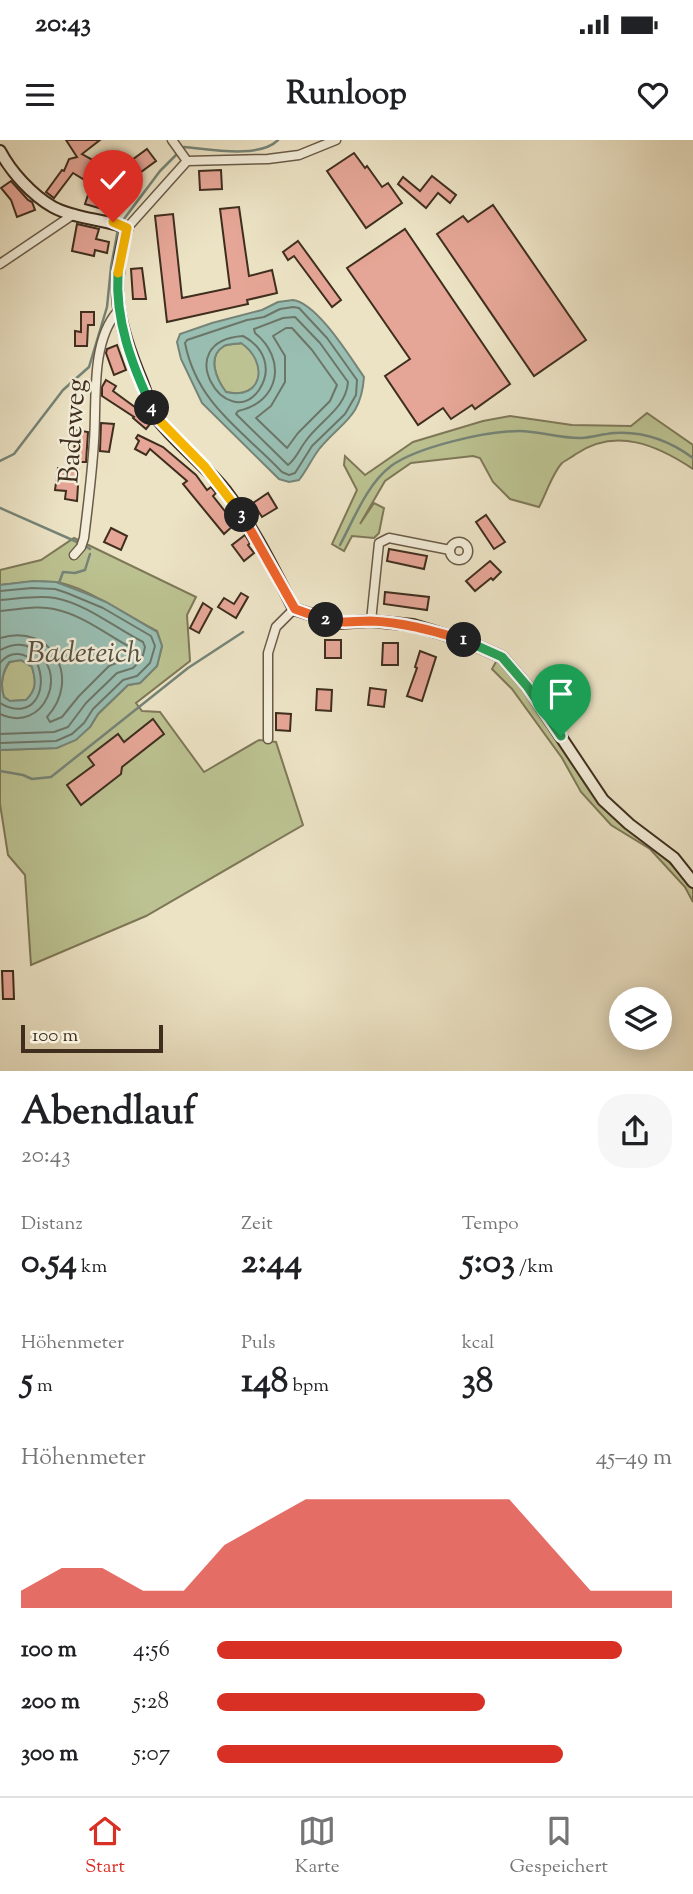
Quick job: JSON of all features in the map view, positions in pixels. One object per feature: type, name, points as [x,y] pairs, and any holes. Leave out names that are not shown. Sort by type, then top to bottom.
[{"type":"street","points":[[336,140],[299,155],[268,159],[180,150],[122,226],[118,311],[125,339],[157,418],[205,467],[248,522],[295,609],[337,623],[371,621],[413,625],[466,641],[502,657],[527,686],[603,800],[629,824],[674,858],[693,882]]},
{"type":"street","points":[[0,151],[30,189],[54,207],[122,226]]},
{"type":"street","points":[[0,264],[75,214]]},
{"type":"street","name":"Badeweg","points":[[74,555],[84,538],[100,355],[105,332],[118,311]]},
{"type":"street","points":[[371,621],[379,543],[389,538],[450,550]]},
{"type":"street","points":[[268,739],[268,653],[276,627],[295,609]]},
{"type":"green space","points":[[242,343],[257,360],[258,378],[248,391],[226,392],[215,369],[215,356],[224,346]]},
{"type":"green space","points":[[647,413],[693,445],[693,469],[665,453],[636,442],[606,442],[591,446],[562,463],[539,507],[510,499],[493,482],[480,458],[473,456],[411,463],[385,481],[360,524],[374,503],[384,508],[379,533],[374,538],[352,536],[344,551],[332,544],[357,490],[344,465],[345,456],[365,475],[413,442],[483,421],[510,416],[572,425],[631,426]]},
{"type":"green space","points":[[74,538],[196,597],[187,615],[190,661],[136,703],[142,711],[160,712],[204,772],[259,740],[276,742],[303,825],[146,916],[31,965],[25,875],[8,855],[0,804],[0,750],[57,748],[90,727],[98,714],[128,685],[140,683],[157,666],[162,646],[157,631],[106,602],[66,584],[47,581],[0,585],[0,570],[41,560]]},
{"type":"green space","points":[[21,660],[32,667],[34,689],[26,700],[10,701],[3,693],[4,675],[10,662]]},
{"type":"green space","points":[[497,660],[521,684],[617,820],[682,875],[693,889],[693,902],[685,887],[650,849],[611,825],[581,792],[562,758],[512,689],[492,669]]},
{"type":"water","points":[[293,300],[312,310],[332,332],[364,377],[359,401],[350,417],[320,448],[299,480],[289,482],[279,479],[202,403],[181,359],[177,342],[180,334],[262,310],[278,302]],"holes":[[[241,343],[250,351],[258,369],[258,378],[254,385],[248,391],[226,392],[215,369],[215,356],[226,345]]]},
{"type":"water","name":"Badeteich","points":[[33,581],[56,582],[106,602],[157,632],[162,646],[157,666],[140,683],[128,685],[76,740],[57,748],[0,750],[0,585]],"holes":[[[21,660],[32,667],[35,685],[30,696],[26,700],[10,701],[4,697],[2,679],[9,662]]]},
{"type":"building","points":[[66,140],[100,140],[82,154],[98,163],[88,182],[73,173],[54,198],[46,192],[62,170],[64,171],[69,159],[77,157]]},
{"type":"building","points":[[147,149],[156,161],[141,172],[132,160]]},
{"type":"building","points":[[354,153],[382,187],[388,183],[402,203],[366,228],[327,171]]},
{"type":"building","points":[[221,170],[222,189],[200,190],[199,171]]},
{"type":"building","points":[[432,176],[456,195],[450,203],[438,193],[426,208],[398,184],[403,177],[420,191]]},
{"type":"building","points":[[11,181],[32,202],[35,210],[17,217],[11,200],[1,188]]},
{"type":"building","points":[[91,186],[104,190],[99,208],[85,204]]},
{"type":"building","points":[[493,205],[586,340],[534,376],[437,234],[463,216],[468,222]]},
{"type":"building","points":[[239,207],[249,276],[272,270],[277,293],[247,300],[248,304],[167,322],[155,216],[173,214],[182,298],[230,288],[220,209]]},
{"type":"building","points":[[77,224],[99,229],[96,239],[109,242],[107,253],[95,250],[94,256],[72,251]]},
{"type":"building","points":[[405,229],[510,384],[475,409],[472,405],[451,419],[443,408],[418,425],[385,376],[410,359],[347,268]]},
{"type":"building","points":[[298,241],[341,300],[332,307],[294,256],[288,260],[283,252]]},
{"type":"building","points":[[142,268],[146,299],[133,299],[131,269]]},
{"type":"building","points":[[81,312],[94,312],[94,325],[88,325],[87,346],[75,346],[75,331],[81,332]]},
{"type":"building","points":[[117,345],[126,370],[114,375],[106,353],[107,349]]},
{"type":"building","points":[[106,380],[116,386],[113,391],[147,416],[151,423],[146,429],[134,417],[102,396],[102,387]]},
{"type":"building","points":[[101,423],[114,424],[109,452],[100,451]]},
{"type":"building","points":[[75,430],[88,432],[86,462],[74,462]]},
{"type":"building","points":[[138,435],[163,447],[196,475],[207,490],[211,487],[216,493],[213,496],[235,524],[224,534],[183,484],[187,481],[150,449],[146,455],[135,449],[139,441],[136,438]]},
{"type":"building","points":[[58,468],[79,470],[77,501],[65,499],[66,491],[55,490]]},
{"type":"building","points":[[268,493],[277,508],[262,517],[253,503]]},
{"type":"building","points":[[486,515],[505,542],[494,549],[476,522]]},
{"type":"building","points":[[111,528],[127,536],[121,550],[104,542]]},
{"type":"building","points":[[245,535],[254,553],[244,561],[232,545]]},
{"type":"building","points":[[389,549],[427,556],[424,569],[387,561]]},
{"type":"building","points":[[490,561],[501,572],[475,591],[466,581]]},
{"type":"building","points":[[385,592],[429,597],[427,610],[384,604]]},
{"type":"building","points":[[241,593],[248,597],[236,618],[218,607],[224,598],[234,604]]},
{"type":"building","points":[[203,603],[212,609],[199,633],[190,628]]},
{"type":"building","points":[[325,640],[341,640],[341,658],[325,658]]},
{"type":"building","points":[[383,643],[398,643],[398,665],[382,665]]},
{"type":"building","points":[[420,651],[436,657],[422,701],[407,696]]},
{"type":"building","points":[[370,688],[386,690],[384,707],[368,705]]},
{"type":"building","points":[[317,689],[332,690],[331,711],[316,710]]},
{"type":"building","points":[[276,713],[291,714],[290,731],[276,730]]},
{"type":"building","points":[[153,719],[164,734],[122,767],[121,774],[81,805],[67,785],[94,765],[88,757],[118,734],[124,742]]},
{"type":"building","points":[[2,971],[13,971],[14,999],[3,999]]},
{"type":"waterway","points":[[121,223],[160,171],[184,147],[246,151],[270,146],[278,140]]},
{"type":"waterway","points":[[0,461],[14,454],[63,390],[89,367],[107,307],[118,229]]},
{"type":"waterway","points":[[340,545],[362,503],[382,473],[403,459],[452,441],[519,431],[574,438],[625,433],[656,438],[693,458]]},
{"type":"waterway","points":[[0,508],[77,542]]},
{"type":"waterway","points":[[59,583],[63,572],[85,570],[90,554]]},
{"type":"waterway","points":[[0,771],[32,779],[51,777],[188,668],[243,632]]},
{"type":"route","points":[[113,222],[127,228],[118,273],[118,311],[125,339],[149,401],[157,418],[205,467],[248,522],[295,609],[309,616],[337,623],[371,621],[413,625],[486,648],[502,657],[527,686],[561,736]]}]
